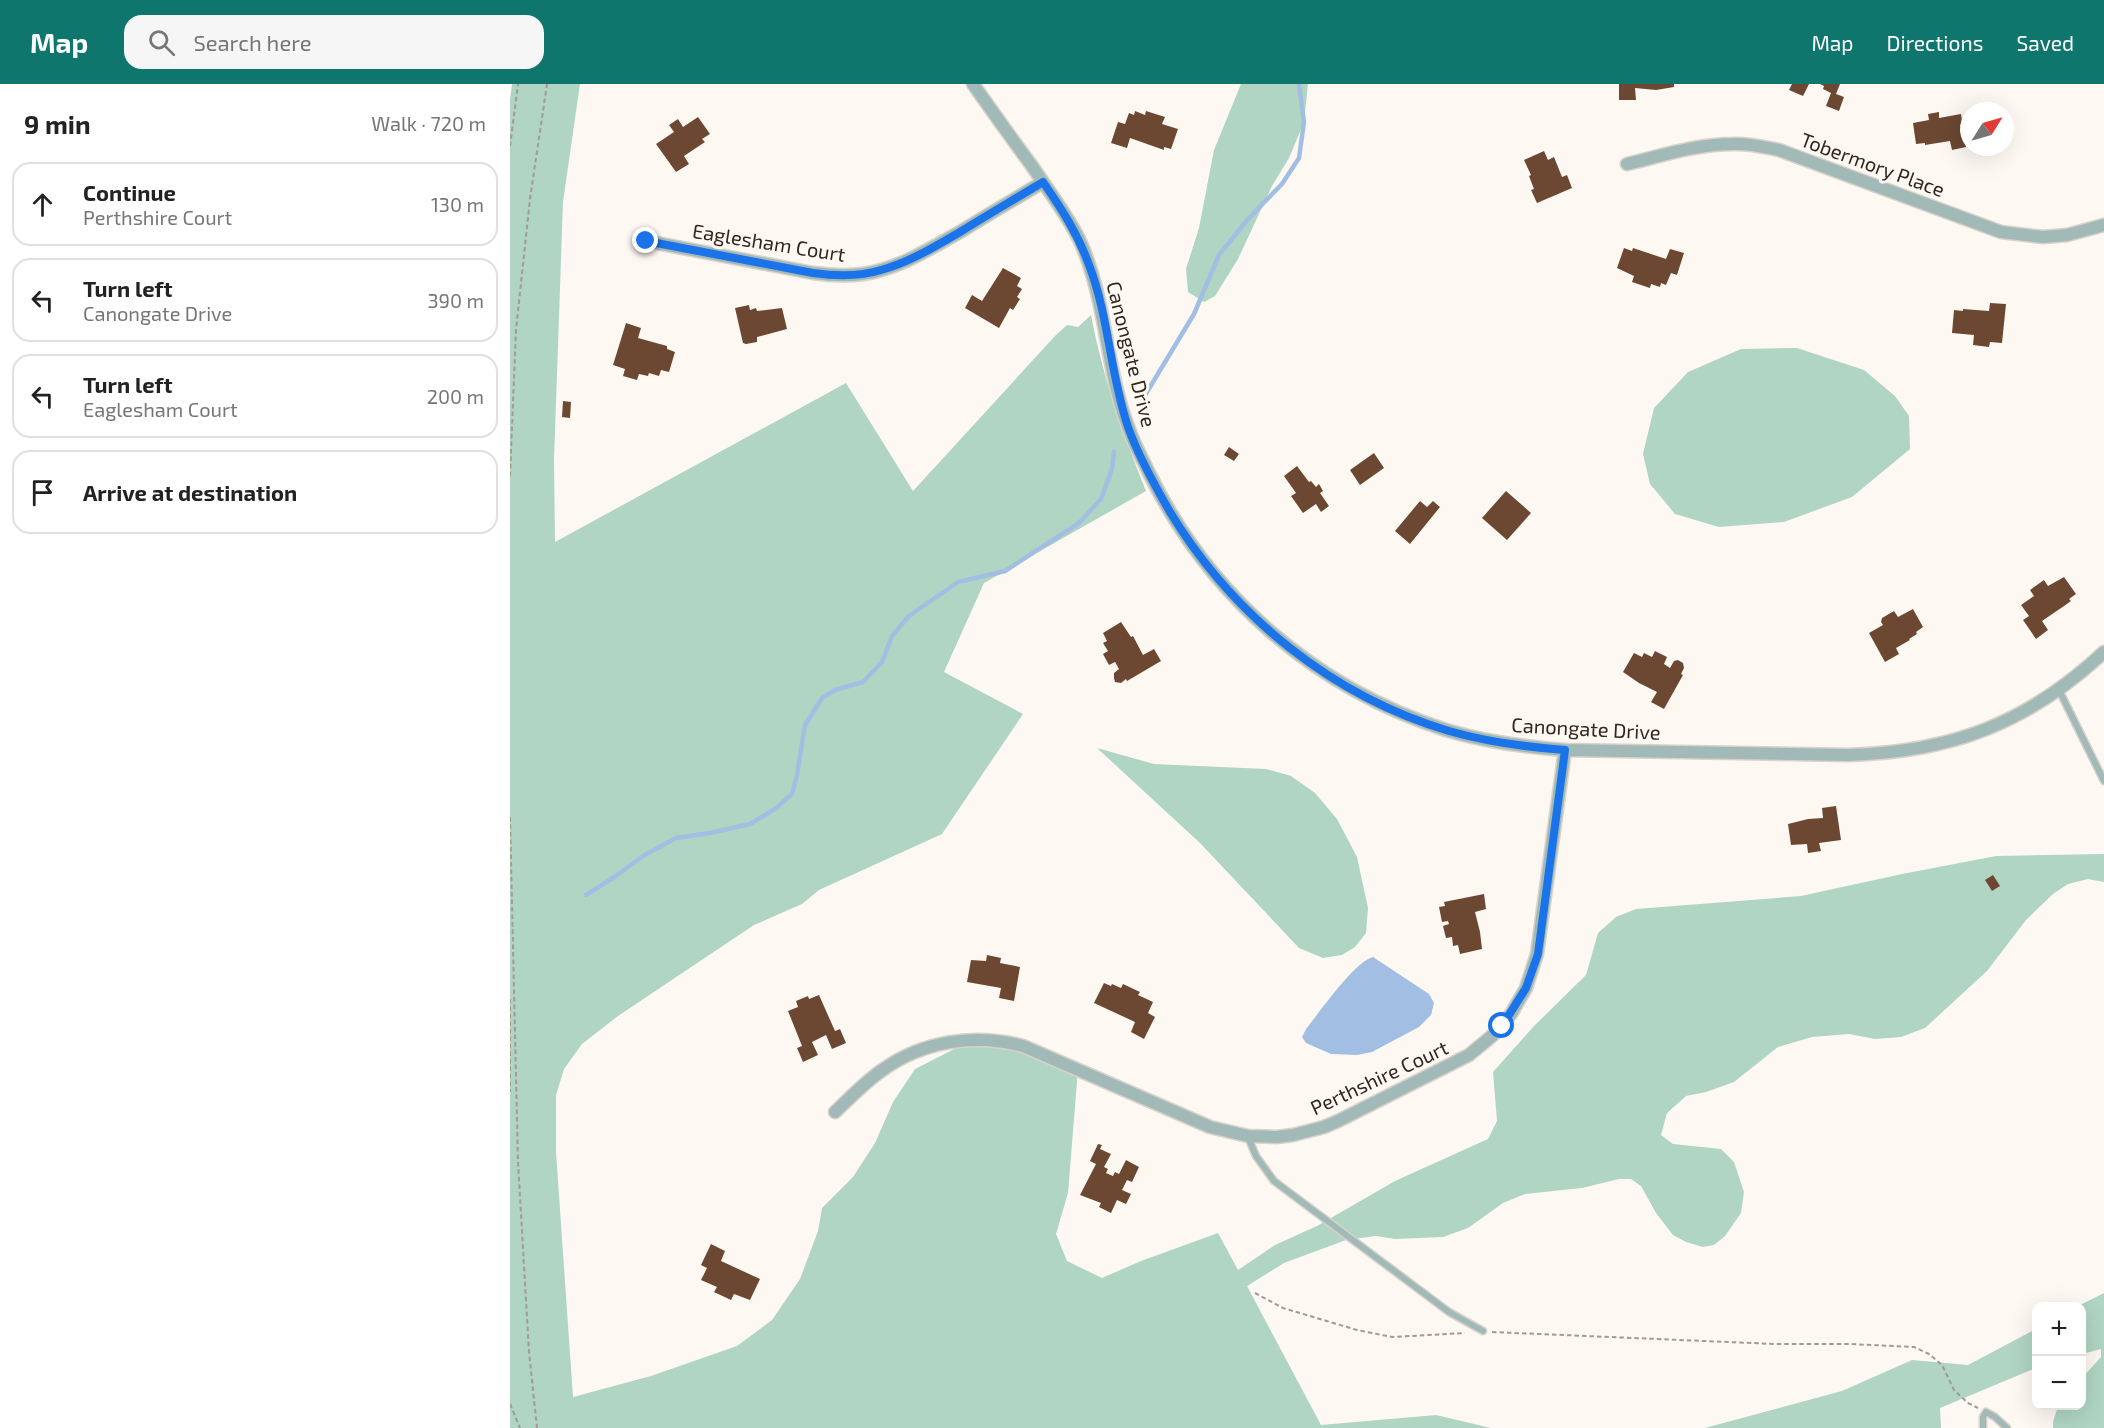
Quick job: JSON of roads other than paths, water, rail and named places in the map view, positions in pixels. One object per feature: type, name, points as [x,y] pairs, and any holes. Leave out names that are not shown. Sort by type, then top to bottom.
[{"type":"street","name":"Canongate Drive","points":[[973,84],[1043,182],[1073,229],[1090,266],[1098,293],[1117,389],[1128,429],[1161,497],[1182,533],[1207,567],[1265,628],[1333,679],[1370,699],[1408,717],[1448,730],[1522,746],[1565,750],[1883,754],[1920,749],[1957,740],[1992,727],[2025,711],[2059,690],[2082,673],[2104,652]]},
{"type":"street","name":"Tobermory Place","points":[[1626,164],[1710,146],[1757,145],[1779,150],[2001,231],[2043,237],[2067,235],[2104,225]]},
{"type":"street","name":"Eaglesham Court","points":[[646,241],[813,273],[856,275],[880,271],[924,253],[1043,182]]},
{"type":"street","name":"Perthshire Court","points":[[835,1112],[868,1081],[901,1058],[947,1042],[972,1040],[998,1041],[1042,1053],[1210,1127],[1248,1136],[1293,1135],[1331,1124],[1456,1063],[1481,1046],[1502,1026],[1526,988],[1538,954],[1565,750]]},
{"type":"lane","points":[[2059,690],[2104,781]]},
{"type":"lane","points":[[1248,1136],[1256,1156],[1274,1181],[1449,1312],[1484,1331]]},
{"type":"lane","points":[[1983,1428],[1983,1417],[1986,1412],[2007,1428]]},
{"type":"water","points":[[1373,957],[1429,994],[1434,1003],[1431,1015],[1419,1027],[1372,1052],[1357,1055],[1331,1054],[1306,1043],[1302,1037],[1306,1029],[1328,1000],[1347,977]]},
{"type":"waterway","points":[[1144,397],[1194,314],[1219,255],[1248,219],[1282,184],[1299,158],[1304,122],[1299,84]]},
{"type":"waterway","points":[[586,895],[643,856],[676,838],[750,824],[775,809],[792,794],[805,725],[822,698],[835,690],[863,682],[882,662],[892,636],[909,616],[958,582],[1005,571],[1079,523],[1101,499],[1112,469],[1114,452]]}]
